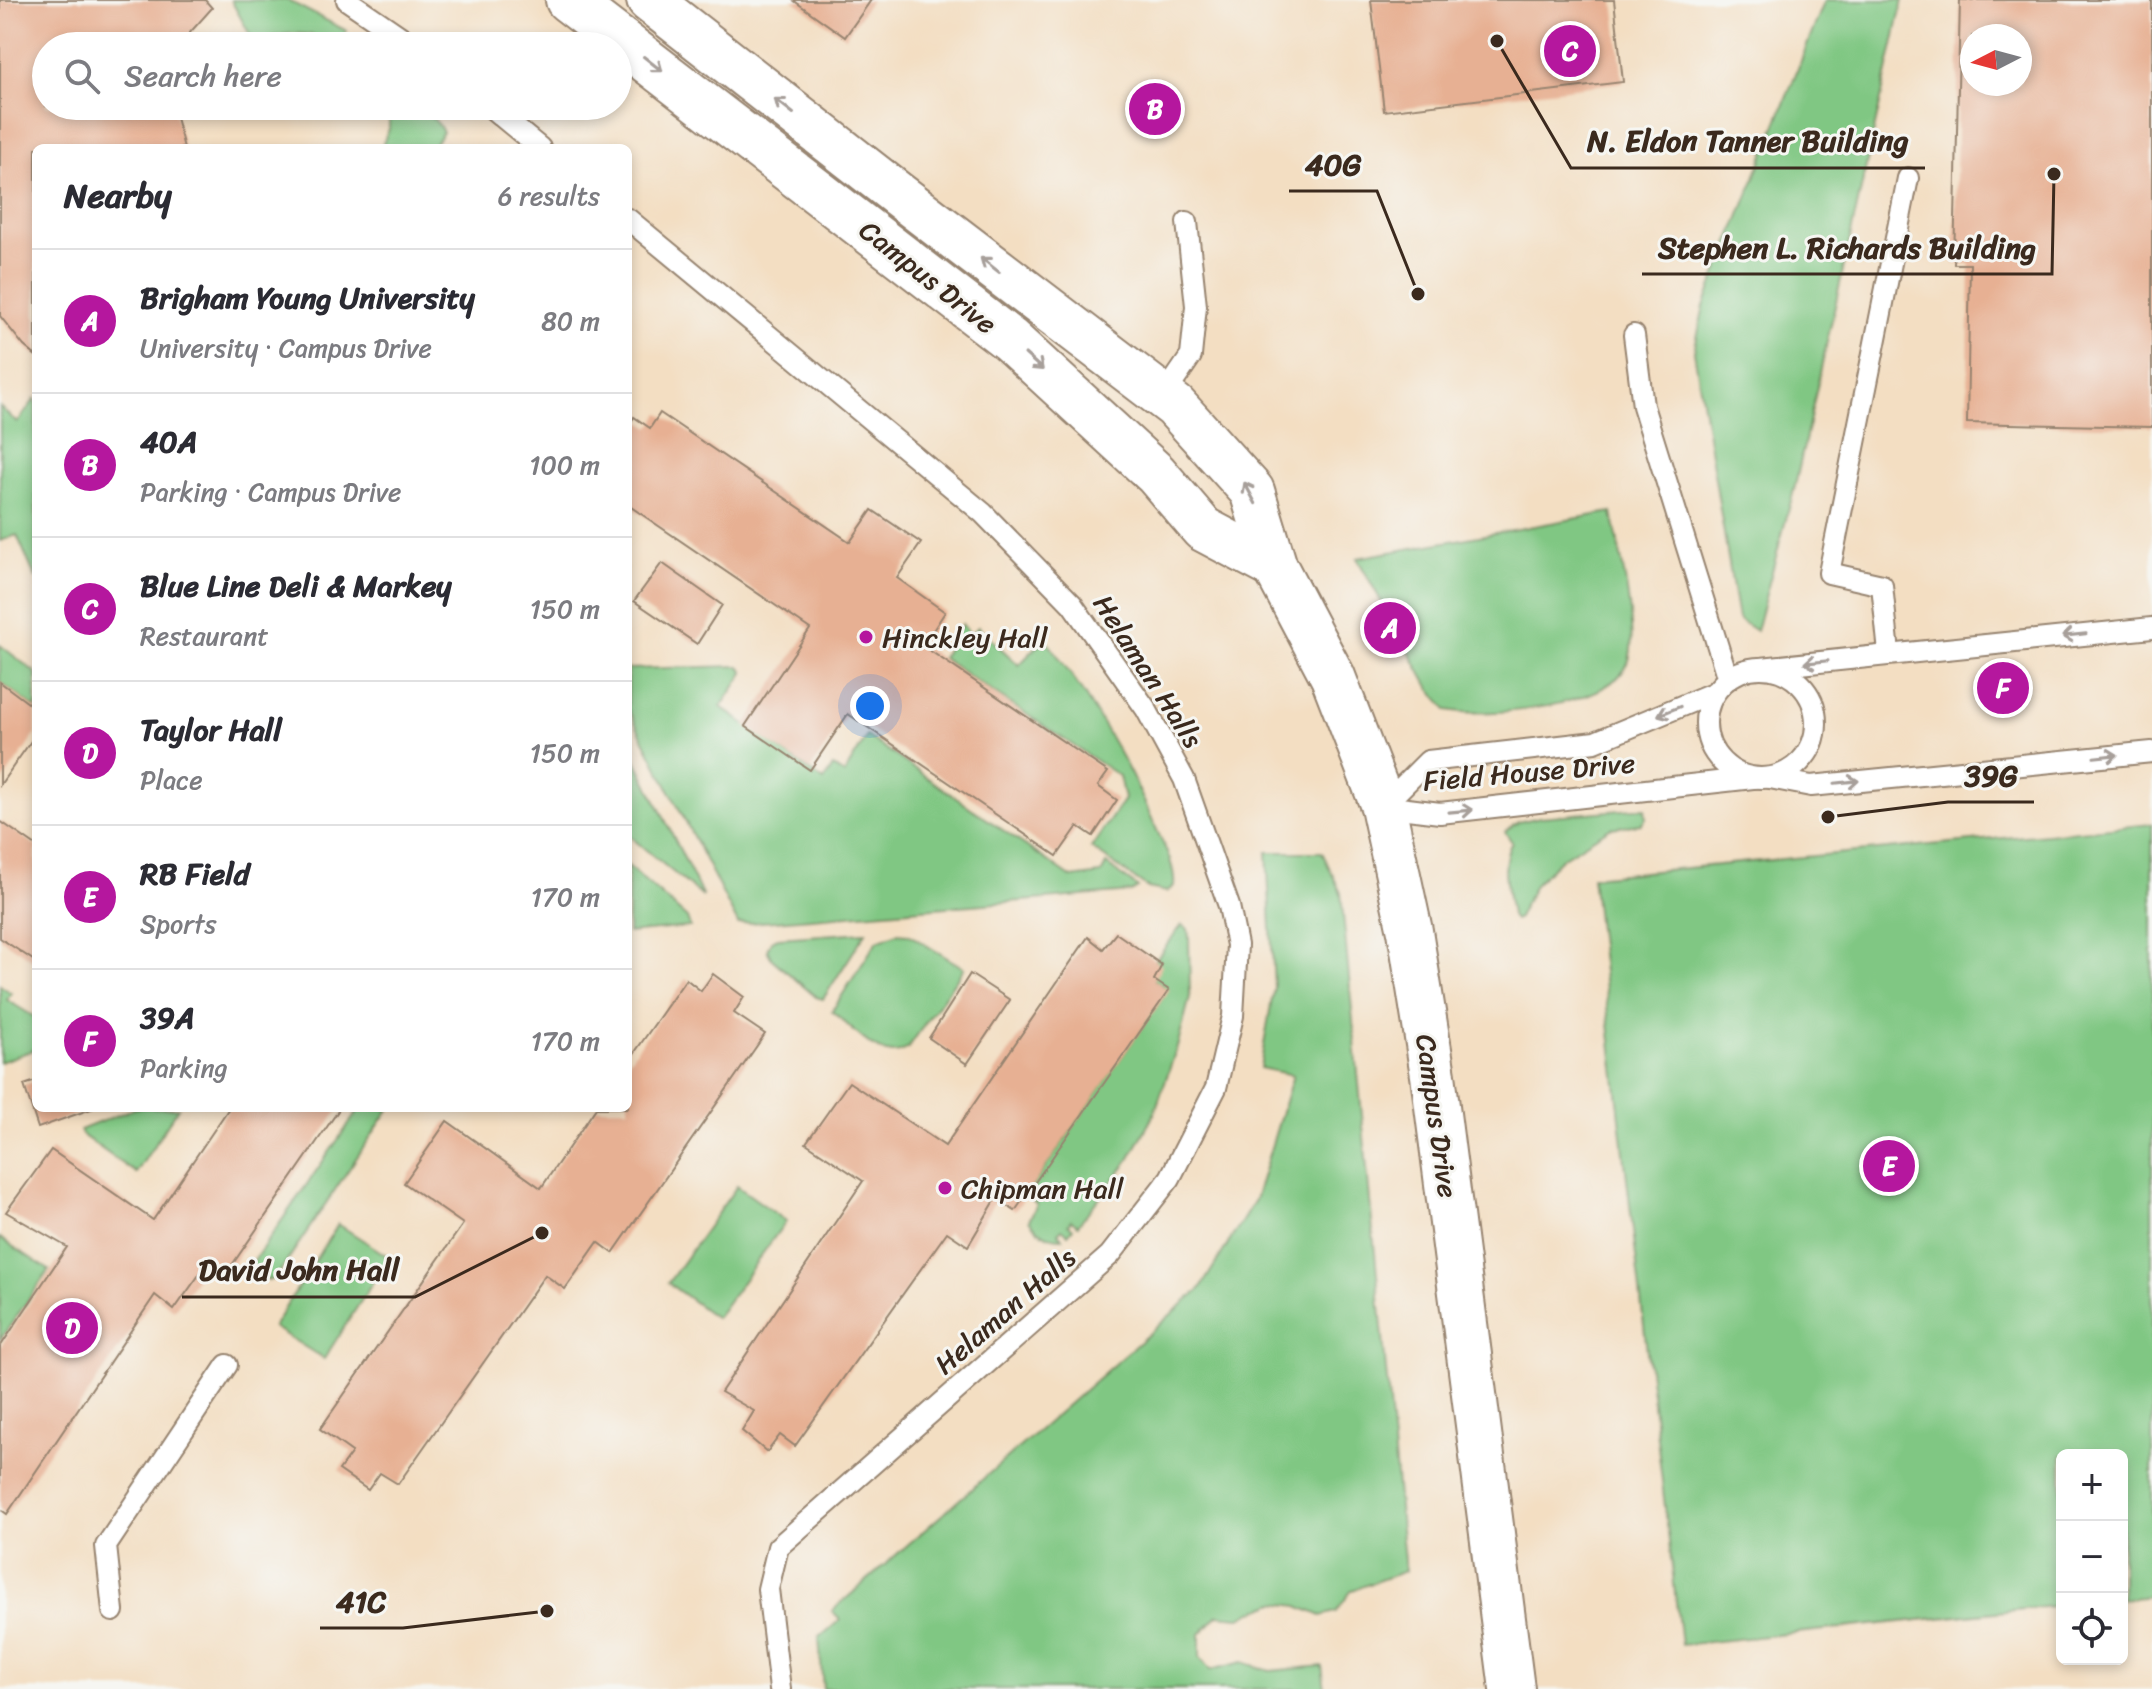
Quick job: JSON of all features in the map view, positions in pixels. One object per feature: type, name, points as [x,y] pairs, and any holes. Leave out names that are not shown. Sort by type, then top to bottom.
[{"type":"main road","name":"Campus Drive","points":[[568,0],[610,32]]},
{"type":"main road","name":"Campus Drive","points":[[649,0],[1163,397],[1252,491],[1275,567],[1333,677],[1383,806],[1410,931],[1433,1075],[1512,1689]]},
{"type":"main road","name":"Campus Drive","points":[[632,49],[1010,340],[1156,474],[1203,529],[1275,567]]},
{"type":"lane","points":[[347,0],[394,32]]},
{"type":"lane","points":[[506,120],[535,144]]},
{"type":"lane","points":[[1889,653],[1882,585],[1829,573],[1908,178]]},
{"type":"lane","name":"Helaman Halls","points":[[632,222],[983,513],[1072,604],[1146,709],[1184,779],[1229,906],[1237,945],[1233,1016],[1216,1088],[1170,1178],[1110,1255],[778,1547],[768,1589],[780,1689]]},
{"type":"lane","points":[[1163,397],[1191,356],[1196,306],[1187,222]]},
{"type":"lane","points":[[1634,335],[1643,406],[1722,686]]},
{"type":"lane","points":[[1761,668],[1781,672],[1807,692],[1814,708],[1816,726],[1812,744],[1803,760],[1789,771],[1762,778],[1735,772],[1721,760],[1711,745],[1706,727],[1708,709],[1722,686],[1743,671],[1761,668],[1889,653],[2152,628]]},
{"type":"lane","name":"Field House Drive","points":[[1383,806],[1428,761],[1595,742],[1722,686]]},
{"type":"lane","name":"Field House Drive","points":[[1383,806],[1440,813],[1762,778],[1811,786],[2152,752]]},
{"type":"lane","points":[[113,1611],[106,1546],[227,1365]]},
{"type":"green space","points":[[231,0],[287,0],[347,31],[346,32],[248,32]]},
{"type":"green space","points":[[1825,0],[1903,0],[1795,486],[1756,631],[1738,619],[1694,351],[1704,306]]},
{"type":"green space","points":[[389,120],[434,120],[443,132],[434,144],[383,144]]},
{"type":"green space","points":[[32,403],[32,570],[17,535],[0,541],[0,407],[17,423]]},
{"type":"green space","points":[[1612,512],[1630,611],[1631,650],[1628,663],[1617,678],[1598,690],[1574,700],[1546,706],[1518,711],[1447,710],[1429,687],[1357,558]]},
{"type":"green space","points":[[962,624],[970,634],[978,627],[1019,665],[1045,638],[1106,730],[1145,802],[1173,871],[1174,886],[1167,892],[1148,888],[1091,848],[1124,799],[1119,776],[942,658]]},
{"type":"green space","points":[[0,645],[32,670],[32,706],[0,682]]},
{"type":"green space","points":[[740,666],[744,673],[721,707],[824,781],[833,767],[844,774],[867,736],[1072,878],[1101,874],[1106,864],[1138,888],[1131,892],[738,924],[632,717],[632,669]]},
{"type":"green space","points":[[632,752],[703,897],[632,838]]},
{"type":"green space","points":[[1645,808],[1646,818],[1641,824],[1610,828],[1562,858],[1534,885],[1518,918],[1514,920],[1505,869],[1512,842],[1505,832],[1518,822],[1540,817]]},
{"type":"green space","points":[[2152,824],[2152,1596],[2128,1598],[2128,1449],[2056,1449],[2056,1606],[1681,1645],[1592,877]]},
{"type":"green space","points":[[1267,852],[1322,852],[1341,893],[1405,1571],[1352,1590],[1336,1612],[1321,1616],[1298,1606],[1275,1603],[1240,1617],[1218,1615],[1200,1634],[1200,1657],[1210,1670],[1243,1662],[1270,1671],[1322,1666],[1325,1689],[823,1689],[819,1638],[840,1620],[832,1611],[1200,1289],[1255,1200],[1293,1075],[1260,1068],[1274,987]]},
{"type":"green space","points":[[632,870],[687,918],[690,927],[632,933]]},
{"type":"green space","points":[[1182,925],[1188,929],[1189,938],[1190,997],[1154,1114],[1129,1160],[1078,1225],[1071,1220],[1068,1224],[1073,1228],[1068,1234],[1062,1229],[1058,1233],[1062,1238],[1052,1237],[1039,1231],[1029,1220],[1037,1204],[1026,1195],[1168,990],[1154,980],[1155,961]]},
{"type":"green space","points":[[866,932],[823,999],[816,997],[772,959],[767,950],[771,941],[778,938]]},
{"type":"green space","points":[[897,933],[908,934],[964,968],[908,1048],[898,1053],[878,1049],[868,1043],[832,1011],[877,941]]},
{"type":"green space","points":[[0,985],[11,993],[7,1000],[32,1016],[32,1050],[0,1062]]},
{"type":"green space","points":[[125,1112],[175,1112],[136,1173],[82,1135],[80,1130]]},
{"type":"green space","points":[[357,1112],[387,1112],[275,1279],[267,1280],[248,1269]]},
{"type":"green space","points":[[737,1186],[786,1221],[716,1318],[668,1283]]},
{"type":"green space","points":[[338,1224],[389,1257],[324,1359],[273,1327]]},
{"type":"green space","points":[[0,1238],[49,1270],[0,1340]]},
{"type":"building","points":[[0,0],[205,0],[212,8],[190,32],[32,32],[32,120],[177,120],[183,144],[32,144],[32,353],[0,316]]},
{"type":"building","points":[[793,0],[871,0],[845,37]]},
{"type":"building","points":[[1371,0],[1614,0],[1623,82],[1384,111]]},
{"type":"building","points":[[1960,0],[2152,0],[2152,427],[1967,423],[1970,264],[1954,264]]},
{"type":"building","name":"Hinckley Hall","points":[[660,413],[850,542],[872,510],[921,543],[897,578],[945,612],[923,646],[1108,772],[1098,786],[1117,800],[1093,836],[1078,826],[1057,856],[848,714],[810,770],[745,726],[810,629],[632,508],[632,420],[634,417],[650,428]]},
{"type":"building","points":[[662,563],[722,605],[697,644],[634,601]]},
{"type":"building","points":[[0,682],[32,706],[32,740],[0,785]]},
{"type":"building","points":[[0,821],[32,843],[32,959],[0,938]]},
{"type":"building","name":"Chipman Hall","points":[[1116,933],[1162,965],[1154,980],[1169,990],[1015,1211],[996,1199],[968,1246],[947,1232],[795,1446],[780,1435],[767,1452],[742,1431],[754,1411],[721,1392],[863,1181],[806,1143],[849,1082],[945,1146],[1088,937],[1103,949]]},
{"type":"building","points":[[713,974],[744,997],[734,1013],[765,1034],[613,1253],[598,1242],[565,1289],[545,1275],[398,1484],[380,1473],[368,1490],[339,1470],[352,1452],[320,1429],[463,1224],[404,1183],[447,1121],[541,1188],[593,1112],[632,1112],[632,1056],[686,979],[701,991]]},
{"type":"building","points":[[970,974],[1010,1000],[967,1064],[929,1038]]},
{"type":"building","points":[[32,1082],[32,1110],[24,1085]]},
{"type":"building","points":[[33,1112],[83,1112],[38,1128]]},
{"type":"building","points":[[226,1112],[337,1112],[221,1281],[204,1268],[174,1310],[155,1295],[7,1514],[0,1509],[0,1347],[67,1247],[6,1212],[51,1150],[153,1220]]},
{"type":"place","name":"N. Eldon Tanner Building","points":[[1497,41]]},
{"type":"place","name":"Blue Line Deli & Markey","points":[[1570,51]]},
{"type":"place","name":"40A","points":[[1155,109]]},
{"type":"place","name":"Stephen L. Richards Building","points":[[2054,174]]},
{"type":"place","name":"40G","points":[[1418,294]]},
{"type":"place","name":"Brigham Young University","points":[[1390,628]]},
{"type":"place","name":"Hinckley Hall","points":[[866,637]]},
{"type":"place","name":"39A","points":[[2003,688]]},
{"type":"place","name":"39G","points":[[1828,817]]},
{"type":"place","name":"RB Field","points":[[1889,1166]]},
{"type":"place","name":"Chipman Hall","points":[[945,1188]]},
{"type":"place","name":"David John Hall","points":[[542,1233]]},
{"type":"place","name":"Taylor Hall","points":[[72,1328]]},
{"type":"place","name":"41C","points":[[547,1611]]}]
